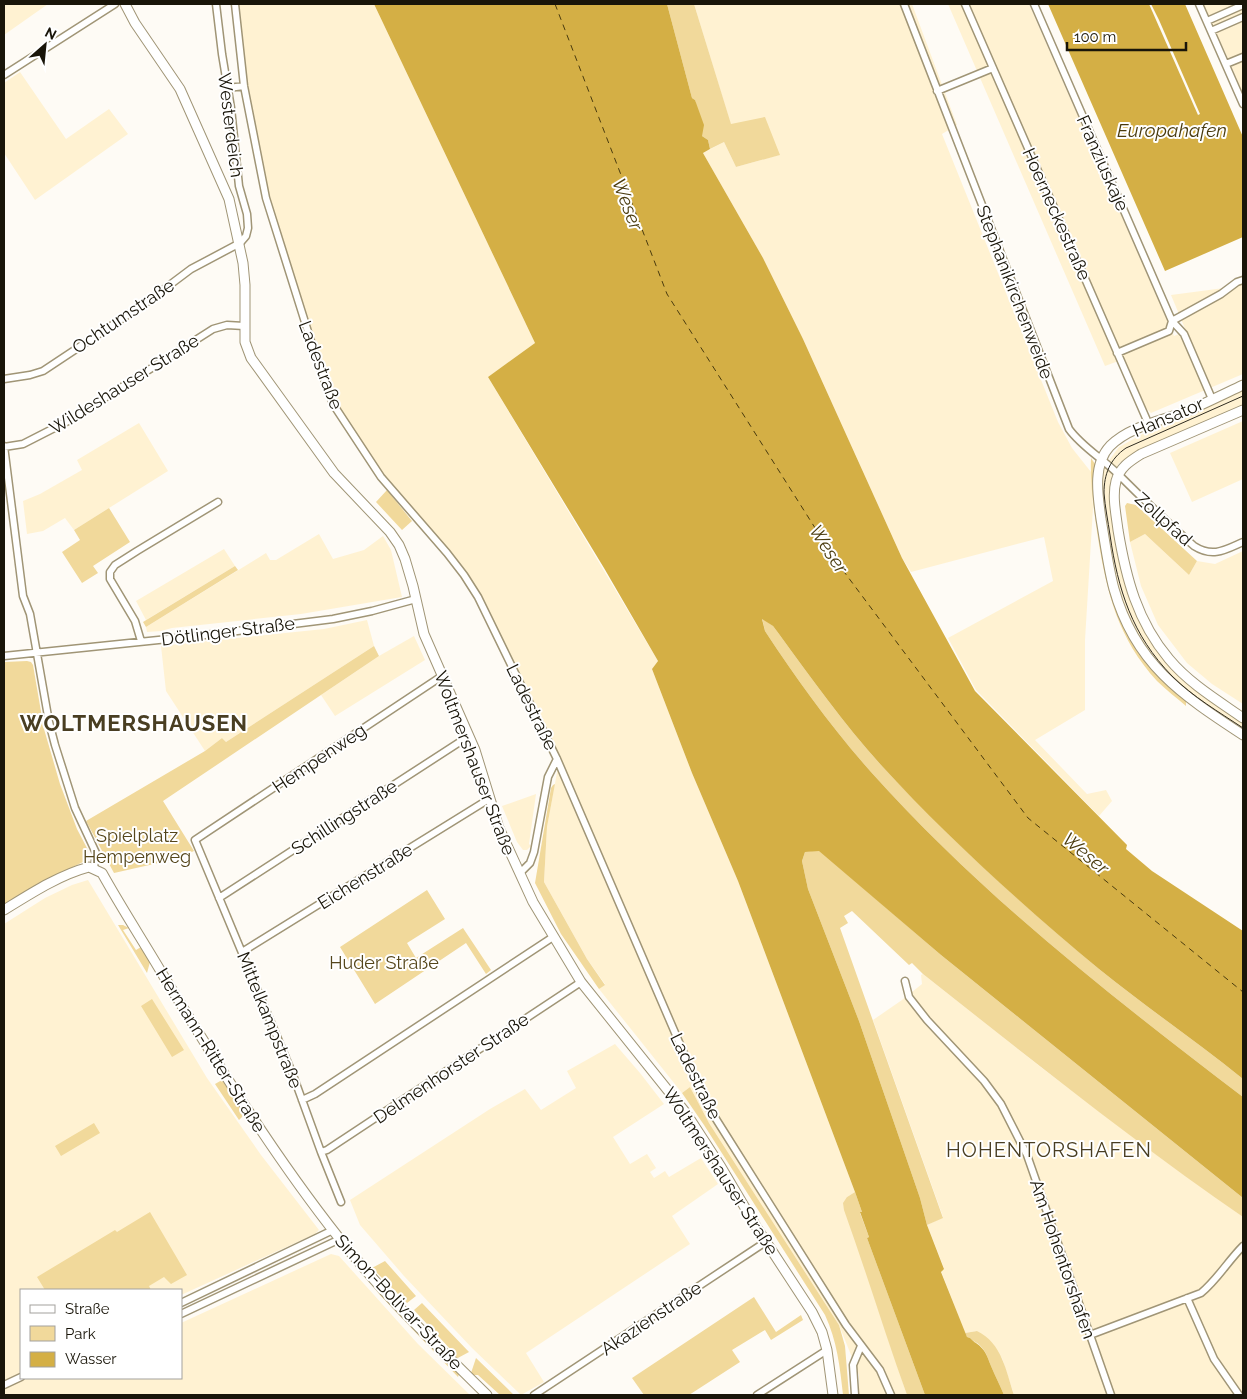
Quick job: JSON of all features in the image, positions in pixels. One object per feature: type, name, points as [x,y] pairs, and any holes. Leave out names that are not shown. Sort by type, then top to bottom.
[{"type":"street","points":[[4,75],[115,4]]},
{"type":"street","name":"Woltmershauser Straße","points":[[124,4],[180,89],[229,199],[240,243],[245,285],[245,342],[255,364],[334,473],[390,532],[399,545],[405,559],[424,634],[469,736],[499,828],[533,902],[580,982],[686,1114],[812,1312],[822,1332],[827,1350],[833,1395]]},
{"type":"street","name":"Westerdeich","points":[[216,4],[239,186],[247,214],[248,228],[246,236],[240,243]]},
{"type":"street","name":"Ladestraße","points":[[235,4],[244,86],[266,198],[315,354],[333,404],[382,477],[448,553],[478,597],[558,759],[704,1100],[861,1346],[880,1370],[892,1395]]},
{"type":"street","name":"Stephanikirchenweide","points":[[904,4],[1068,427],[1075,438],[1119,475]]},
{"type":"street","name":"Hoerneckestraße","points":[[965,4],[1149,424]]},
{"type":"street","name":"Franziuskaje","points":[[1034,4],[1172,321],[1184,334],[1212,399]]},
{"type":"street","points":[[1199,4],[1242,96],[1243,104]]},
{"type":"street","points":[[1207,21],[1243,5]]},
{"type":"street","points":[[1211,31],[1243,17]]},
{"type":"street","points":[[1226,64],[1243,57]]},
{"type":"street","points":[[937,91],[993,68]]},
{"type":"street","points":[[228,88],[244,86]]},
{"type":"street","name":"Ochtumstraße","points":[[4,379],[43,371],[147,302],[191,269],[240,243]]},
{"type":"street","points":[[1117,352],[1168,331],[1172,321],[1221,294],[1236,282],[1243,281]]},
{"type":"street","name":"Wildeshauser Straße","points":[[4,446],[23,444],[70,420],[213,329],[227,325],[244,326]]},
{"type":"street","name":"Hansator","points":[[1102,460],[1109,447],[1131,432],[1189,410],[1243,385]]},
{"type":"street","name":"Hansator","points":[[1119,475],[1126,464],[1141,454],[1243,410]]},
{"type":"street","points":[[4,446],[23,596],[30,614],[49,722],[75,808],[96,853],[94,868],[83,868],[50,883],[4,910]]},
{"type":"street","points":[[1102,460],[1098,478],[1098,496],[1114,588],[1128,626],[1148,658],[1174,687],[1243,735]]},
{"type":"street","points":[[1119,475],[1114,490],[1115,510],[1130,586],[1142,618],[1160,648],[1180,671],[1243,718]]},
{"type":"street","name":"Zollpfad","points":[[1119,475],[1160,515],[1202,551],[1210,553],[1220,551],[1243,542]]},
{"type":"street","points":[[142,642],[135,621],[110,579],[110,572],[115,565],[218,502]]},
{"type":"street","name":"Dötlinger Straße","points":[[4,656],[37,654],[333,619],[416,599]]},
{"type":"street","name":"Hempenweg","points":[[195,840],[442,676]]},
{"type":"street","name":"Schillingstraße","points":[[219,898],[469,736]]},
{"type":"street","name":"Ladestraße","points":[[520,873],[530,863],[534,852],[548,777],[558,759]]},
{"type":"street","name":"Eichenstraße","points":[[242,952],[489,799]]},
{"type":"street","name":"Mittelkampstraße","points":[[195,840],[302,1100],[341,1202]]},
{"type":"street","name":"Hermann-Ritter-Straße","points":[[94,868],[102,873],[206,1045],[253,1118],[289,1171],[333,1230]]},
{"type":"street","points":[[302,1100],[315,1094],[553,937]]},
{"type":"street","name":"Am Hohentorshafen","points":[[905,981],[910,997],[928,1020],[984,1081],[1001,1104],[1015,1130],[1027,1155],[1111,1395]]},
{"type":"street","name":"Delmenhorster Straße","points":[[321,1152],[343,1140],[580,982]]},
{"type":"street","points":[[182,1304],[333,1230]]},
{"type":"street","name":"Simon-Bolivar-Straße","points":[[333,1230],[420,1328],[487,1395]]},
{"type":"street","points":[[183,1313],[340,1239]]},
{"type":"street","name":"Akazienstraße","points":[[534,1395],[767,1241]]},
{"type":"street","points":[[1090,1335],[1201,1292],[1209,1286],[1243,1246]]},
{"type":"street","points":[[1187,1298],[1214,1359],[1239,1395]]},
{"type":"street","points":[[855,1395],[853,1366],[861,1346]]},
{"type":"street","points":[[757,1395],[827,1350]]},
{"type":"street","points":[[4,1385],[20,1377]]},
{"type":"shaded area","points":[[4,4],[48,4],[4,35]]},
{"type":"shaded area","points":[[231,4],[374,4],[535,343],[488,377],[658,661],[652,669],[692,773],[738,881],[855,1192],[847,1197],[873,1293],[907,1395],[859,1395],[859,1375],[839,1325],[709,1123],[690,1087],[682,1093],[599,989],[605,984],[587,959],[544,882],[547,827],[558,767],[506,655],[463,576],[380,478],[332,404],[263,198],[242,85]]},
{"type":"shaded area","points":[[694,4],[912,4],[957,125],[942,134],[1058,422],[1072,448],[1091,472],[1093,508],[1085,640],[1085,710],[1035,740],[1087,794],[1106,790],[1112,801],[1099,816],[976,690],[948,638],[1053,581],[1044,537],[911,572],[902,558],[803,339],[763,258],[703,153],[724,142],[736,167],[779,155],[731,125]]},
{"type":"shaded area","points":[[948,4],[1029,4],[1174,336],[1186,331],[1171,295],[1224,288],[1234,280],[1243,278],[1243,374],[1151,413],[1146,408],[1124,359],[1105,366]]},
{"type":"shaded area","points":[[1203,4],[1243,4],[1243,94],[1230,63]]},
{"type":"shaded area","points":[[20,72],[66,139],[109,109],[128,134],[35,200],[4,153],[4,83]]},
{"type":"shaded area","points":[[1243,390],[1243,406],[1130,456],[1119,463],[1112,476],[1110,497],[1127,590],[1154,644],[1243,721],[1243,732],[1175,683],[1144,646],[1130,622],[1116,586],[1100,493],[1104,467],[1119,447],[1148,431]]},
{"type":"shaded area","points":[[1243,421],[1243,479],[1192,502],[1170,453]]},
{"type":"shaded area","points":[[139,423],[168,471],[74,530],[65,518],[43,531],[27,534],[23,501],[40,494],[82,470],[77,460]]},
{"type":"shaded area","points":[[319,534],[333,559],[364,550],[383,536],[391,550],[402,597],[301,614],[147,632],[146,627],[266,553],[270,560],[276,560]]},
{"type":"shaded area","points":[[1145,534],[1189,575],[1197,561],[1215,564],[1243,551],[1243,704],[1212,684],[1187,663],[1158,625],[1141,586],[1130,542]]},
{"type":"shaded area","points":[[224,549],[235,566],[146,620],[136,601]]},
{"type":"shaded area","points":[[367,620],[374,646],[226,742],[222,738],[205,751],[166,691],[161,646],[324,629]]},
{"type":"shaded area","points":[[414,636],[425,660],[335,716],[321,695],[379,656]]},
{"type":"shaded area","points":[[536,794],[529,844],[531,846],[527,850],[523,850],[517,842],[502,806]]},
{"type":"shaded area","points":[[88,880],[207,1078],[261,1155],[319,1230],[315,1234],[182,1295],[182,1289],[20,1289],[20,1379],[182,1379],[182,1323],[331,1254],[339,1256],[418,1344],[470,1395],[4,1395],[4,924],[45,898],[72,885]]},
{"type":"shaded area","points":[[923,974],[1042,1068],[1162,1159],[1243,1217],[1243,1395],[1014,1395],[1002,1358],[977,1331],[965,1333],[941,1271],[944,1268],[927,1225],[943,1217],[873,1020],[922,984],[921,975]]},
{"type":"shaded area","points":[[615,1044],[664,1104],[613,1137],[630,1164],[647,1154],[656,1168],[650,1172],[654,1178],[665,1171],[669,1177],[701,1158],[718,1184],[672,1216],[690,1244],[526,1353],[544,1382],[521,1395],[472,1348],[404,1276],[360,1225],[350,1200],[490,1109],[525,1089],[541,1110],[576,1088],[567,1071]]},
{"type":"green space","points":[[667,4],[694,4],[731,124],[765,117],[780,155],[736,167],[724,142],[710,149],[708,140],[702,136],[695,100],[692,98]]},
{"type":"green space","points":[[1091,458],[1095,464],[1112,593],[1162,679],[1186,701],[1186,706],[1157,681],[1144,665],[1124,632],[1116,614],[1110,597],[1098,538],[1092,488]]},
{"type":"green space","points":[[387,490],[412,521],[402,530],[376,502]]},
{"type":"green space","points":[[1127,503],[1136,505],[1197,561],[1189,575],[1145,534],[1130,542],[1125,506]]},
{"type":"green space","points":[[109,508],[130,542],[93,566],[98,573],[82,583],[62,552],[80,540],[74,530]]},
{"type":"green space","points":[[235,566],[238,570],[146,627],[143,622]]},
{"type":"green space","points":[[762,618],[773,626],[828,701],[867,749],[932,818],[1014,896],[1099,969],[1243,1079],[1243,1097],[1097,983],[957,861],[913,817],[842,738],[765,631]]},
{"type":"green space","name":"Spielplatz Hempenweg","points":[[374,646],[379,656],[163,801],[194,851],[176,859],[114,873],[86,821],[205,751],[222,738],[226,742]]},
{"type":"green space","points":[[27,661],[33,665],[44,729],[60,784],[77,829],[88,850],[88,857],[83,862],[42,882],[4,905],[4,662]]},
{"type":"green space","points":[[555,784],[547,827],[544,882],[587,959],[605,985],[599,989],[561,934],[535,883],[551,788]]},
{"type":"green space","points":[[819,850],[941,955],[1243,1198],[1243,1217],[1161,1159],[1081,1098],[923,974],[912,963],[909,965],[852,911],[844,916],[848,923],[840,928],[943,1218],[927,1225],[920,1198],[859,1021],[808,889],[802,861],[805,852]]},
{"type":"green space","name":"Huder Straße","points":[[427,890],[445,919],[407,943],[416,958],[463,928],[491,970],[486,974],[466,943],[375,1004],[340,947]]},
{"type":"green space","points":[[118,925],[129,928],[123,930],[136,950],[141,947],[150,962],[147,973]]},
{"type":"green space","points":[[152,999],[184,1050],[172,1057],[141,1006]]},
{"type":"green space","points":[[222,1080],[243,1110],[243,1116],[239,1120],[215,1084]]},
{"type":"green space","points":[[690,1087],[709,1123],[839,1325],[845,1346],[849,1395],[843,1395],[835,1344],[825,1315],[682,1093]]},
{"type":"green space","points":[[94,1123],[100,1133],[61,1156],[55,1146]]},
{"type":"green space","points":[[855,1192],[869,1237],[867,1238],[925,1395],[907,1395],[899,1372],[844,1210],[843,1203],[847,1197]]},
{"type":"green space","points":[[150,1212],[187,1275],[171,1284],[164,1277],[149,1286],[150,1289],[44,1289],[37,1277],[115,1230],[117,1232]]},
{"type":"green space","points":[[342,1249],[459,1374],[458,1377],[380,1295]]},
{"type":"green space","points":[[385,1261],[416,1296],[407,1303],[372,1268]]},
{"type":"green space","points":[[754,1297],[776,1332],[801,1315],[803,1320],[771,1340],[765,1330],[732,1350],[740,1362],[689,1395],[644,1395],[632,1378]]},
{"type":"green space","points":[[422,1303],[469,1352],[456,1359],[452,1355],[452,1351],[414,1310]]},
{"type":"green space","points":[[977,1331],[985,1336],[998,1350],[1014,1395],[1004,1395],[984,1351],[977,1343],[967,1337],[965,1333]]},
{"type":"green space","points":[[476,1358],[514,1395],[500,1395],[478,1375],[473,1375],[471,1373]]},
{"type":"water","name":"Weser","points":[[374,4],[667,4],[692,98],[695,100],[704,125],[702,136],[708,140],[710,149],[703,153],[763,258],[803,339],[902,558],[975,691],[1127,845],[1126,849],[1152,871],[1243,931],[1243,1079],[1099,969],[1014,896],[959,844],[881,765],[828,701],[773,626],[762,619],[765,631],[802,686],[829,721],[871,772],[957,861],[1097,983],[1243,1097],[1243,1198],[941,955],[819,851],[805,852],[802,861],[808,889],[859,1021],[920,1198],[927,1225],[944,1269],[941,1272],[967,1337],[984,1351],[1004,1395],[925,1395],[867,1238],[869,1237],[855,1192],[738,881],[692,773],[652,669],[658,661],[488,377],[535,343]]},
{"type":"water","name":"Europahafen","points":[[1048,4],[1185,4],[1243,137],[1243,237],[1165,271]]},
{"type":"pier","points":[[1149,4],[1151,4],[1159,20],[1200,114],[1198,115]]},
{"type":"ferry route","points":[[555,4],[667,294],[836,561],[1028,818],[1243,992]]},
{"type":"tram line","points":[[1243,396],[1120,452],[1112,462],[1107,473],[1104,493],[1117,574],[1129,611],[1137,628],[1158,660],[1180,684],[1206,704],[1243,728]]},
{"type":"district","name":"WOLTMERSHAUSEN","points":[[134,723]]},
{"type":"district","name":"HOHENTORSHAFEN","points":[[1049,1150]]}]
